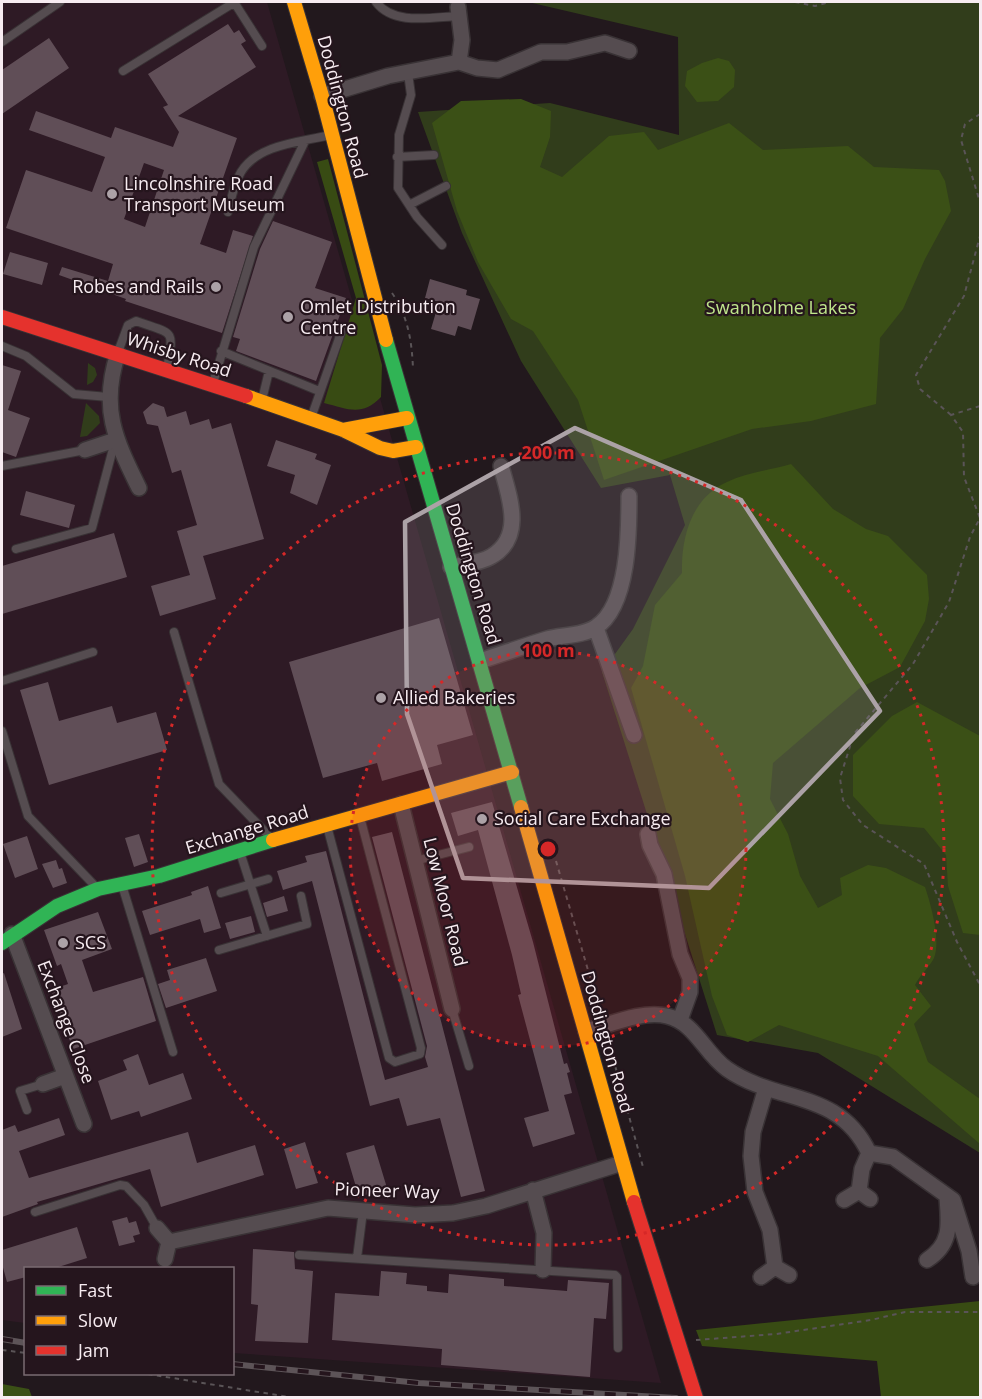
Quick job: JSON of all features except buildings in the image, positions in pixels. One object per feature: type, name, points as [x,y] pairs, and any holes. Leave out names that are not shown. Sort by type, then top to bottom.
[{"type":"main road","name":"Doddington Road","points":[[294,2],[322,96],[407,418],[480,661],[622,1163],[696,1398]]},
{"type":"main road","name":"Whisby Road","points":[[2,317],[262,401],[343,430],[380,448],[393,451],[416,447]]},
{"type":"main road","name":"Whisby Road","points":[[343,430],[407,418]]},
{"type":"main road","name":"Exchange Road","points":[[7,938],[57,906],[98,889],[159,876],[239,850],[512,772]]},
{"type":"street","points":[[458,11],[462,40],[459,62]]},
{"type":"street","points":[[322,96],[388,76],[459,62],[477,68],[498,70],[541,52],[567,52],[605,43],[629,51]]},
{"type":"street","points":[[118,353],[110,378],[108,397],[115,440],[139,488]]},
{"type":"street","points":[[85,450],[115,440]]},
{"type":"street","points":[[451,567],[490,558],[504,546],[512,529],[512,508],[501,466]]},
{"type":"street","points":[[480,661],[547,639],[596,628],[609,614],[623,579],[629,539],[629,496]]},
{"type":"street","points":[[596,628],[634,735]]},
{"type":"street","name":"Low Moor Road","points":[[400,804],[452,1009]]},
{"type":"street","points":[[648,834],[650,845],[664,874],[680,954],[690,978],[687,1006],[680,1020]]},
{"type":"street","name":"Exchange Close","points":[[7,938],[84,1124]]},
{"type":"street","points":[[586,1031],[659,1014],[680,1020],[690,1028],[719,1064],[766,1088],[836,1113],[854,1126],[869,1153]]},
{"type":"street","points":[[43,1084],[65,1076]]},
{"type":"street","points":[[766,1088],[753,1132],[751,1156],[754,1192],[770,1230],[775,1267]]},
{"type":"street","points":[[844,1200],[865,1195],[862,1169],[869,1153]]},
{"type":"street","points":[[869,1153],[893,1157],[953,1200],[958,1212],[972,1277]]},
{"type":"street","name":"Pioneer Way","points":[[169,1242],[328,1208],[415,1215],[453,1213],[486,1206],[622,1163]]},
{"type":"street","points":[[533,1190],[544,1233],[543,1270]]},
{"type":"street","points":[[927,1260],[947,1239],[950,1229],[947,1195]]},
{"type":"street","points":[[157,1228],[169,1242],[165,1259]]},
{"type":"street","points":[[775,1267],[789,1275]]},
{"type":"street","points":[[761,1277],[775,1267]]},
{"type":"lane","points":[[2,42],[60,2]]},
{"type":"lane","points":[[123,70],[234,2],[262,46]]},
{"type":"lane","points":[[375,2],[383,11],[404,18],[458,11]]},
{"type":"lane","points":[[408,73],[411,95],[399,135],[398,188],[411,204],[417,218],[442,244]]},
{"type":"lane","points":[[228,212],[240,173],[252,159],[282,145],[332,135]]},
{"type":"lane","points":[[212,385],[254,247],[305,141]]},
{"type":"lane","points":[[397,156],[434,155]]},
{"type":"lane","points":[[411,204],[446,186]]},
{"type":"lane","points":[[118,353],[128,325],[136,321],[168,332],[172,337],[167,370]]},
{"type":"lane","points":[[311,419],[343,327]]},
{"type":"lane","points":[[2,346],[26,356],[74,394],[108,397]]},
{"type":"lane","points":[[221,351],[319,391]]},
{"type":"lane","points":[[262,401],[269,371]]},
{"type":"lane","points":[[16,549],[93,528],[115,440]]},
{"type":"lane","points":[[2,466],[85,450]]},
{"type":"lane","points":[[174,632],[219,784],[273,840]]},
{"type":"lane","points":[[2,681],[93,652]]},
{"type":"lane","points":[[2,731],[28,816],[98,889]]},
{"type":"lane","points":[[327,825],[389,1058],[395,1062],[420,1054],[421,1048],[360,816]]},
{"type":"lane","points":[[415,861],[469,847]]},
{"type":"lane","points":[[239,850],[267,936]]},
{"type":"lane","points":[[221,893],[268,879]]},
{"type":"lane","points":[[122,884],[173,1053]]},
{"type":"lane","points":[[219,950],[307,924],[301,896]]},
{"type":"lane","points":[[452,1009],[469,1066]]},
{"type":"lane","points":[[27,1110],[20,1091],[43,1084]]},
{"type":"lane","points":[[35,1212],[120,1185],[126,1186],[144,1205],[157,1228]]},
{"type":"lane","points":[[357,1258],[363,1212]]},
{"type":"lane","points":[[299,1255],[543,1270],[617,1277],[618,1348]]},
{"type":"path","points":[[795,2],[815,6],[830,2]]},
{"type":"path","points":[[981,114],[965,124],[961,140],[981,202]]},
{"type":"path","points":[[981,236],[964,296],[916,375],[920,390],[951,415],[963,432],[964,477],[980,518],[970,537],[949,602],[913,664],[854,734],[840,778],[843,800],[863,825],[924,864],[957,942],[981,985]]},
{"type":"path","points":[[951,415],[981,406]]},
{"type":"path","points":[[691,1340],[776,1334],[871,1320],[905,1312],[981,1312]]},
{"type":"path","points":[[2,1350],[24,1353]]},
{"type":"path","points":[[154,1375],[295,1398]]},
{"type":"highlighted area","points":[[575,428],[741,500],[880,711],[709,888],[463,878],[407,714],[405,522]]},
{"type":"shaded area","points":[[2,2],[267,2],[661,1383],[234,1353],[234,1267],[24,1267],[24,1323],[2,1320]]},
{"type":"shaded area","points":[[718,58],[729,61],[735,70],[734,87],[718,101],[697,102],[685,86],[687,71]]},
{"type":"shaded area","points":[[521,99],[551,111],[550,137],[540,167],[562,177],[609,136],[644,132],[658,150],[729,123],[763,150],[848,146],[874,167],[939,170],[945,181],[951,211],[925,259],[903,309],[880,338],[876,404],[811,421],[752,429],[604,480],[578,400],[533,331],[511,319],[478,262],[457,211],[432,123],[461,101]]},
{"type":"shaded area","points":[[328,159],[382,365],[381,397],[367,407],[354,410],[324,403],[356,298],[317,162]]},
{"type":"shaded area","points":[[791,464],[833,509],[866,529],[888,536],[927,575],[929,599],[925,621],[900,667],[860,688],[773,763],[770,799],[788,834],[800,876],[818,908],[842,895],[840,878],[868,865],[886,868],[925,887],[934,923],[936,951],[933,961],[915,985],[931,1006],[914,1024],[928,1062],[980,1099],[980,1144],[878,1056],[779,1025],[748,1042],[727,1035],[712,996],[685,876],[631,688],[643,666],[655,605],[682,573],[686,533],[697,509],[715,489],[727,482]]},
{"type":"shaded area","points":[[917,702],[980,736],[980,935],[963,933],[948,886],[946,855],[924,828],[879,824],[853,796],[853,755],[892,716]]},
{"type":"shaded area","points":[[980,1301],[980,1397],[881,1397],[877,1361],[702,1346],[696,1330]]},
{"type":"shaded area","points":[[2,1384],[29,1389],[32,1397],[2,1397]]},
{"type":"green space","name":"Swanholme Lakes","points":[[528,2],[980,2],[980,1153],[818,1053],[717,1035],[602,672],[633,629],[685,525],[670,475],[601,488],[521,361],[462,233],[418,112],[550,103],[679,135],[678,37]]},
{"type":"green space","points":[[88,363],[95,368],[97,375],[93,382],[87,385]]},
{"type":"green space","points":[[86,403],[99,416],[100,423],[87,436],[80,437]]},
{"type":"railway","points":[[2,1339],[24,1343]]},
{"type":"railway","points":[[234,1364],[419,1383],[676,1398]]},
{"type":"traffic: fast","points":[[386,340],[521,807]]},
{"type":"traffic: fast","points":[[2,943],[57,906],[98,889],[159,876],[273,840]]},
{"type":"traffic: slow","points":[[294,2],[322,96],[386,340]]},
{"type":"traffic: slow","points":[[246,396],[343,430],[380,448],[393,451],[416,447]]},
{"type":"traffic: slow","points":[[343,430],[407,418]]},
{"type":"traffic: slow","points":[[273,840],[512,772]]},
{"type":"traffic: slow","points":[[521,807],[634,1202]]},
{"type":"traffic: jam","points":[[2,317],[246,396]]},
{"type":"traffic: jam","points":[[634,1202],[696,1398]]},
{"type":"place","name":"Lincolnshire Road Transport Museum","points":[[112,194]]},
{"type":"place","name":"Robes and Rails","points":[[216,287]]},
{"type":"place","name":"Omlet Distribution Centre","points":[[288,317]]},
{"type":"place","name":"Allied Bakeries","points":[[381,698]]},
{"type":"place","name":"Social Care Exchange","points":[[482,819]]},
{"type":"place","name":"SCS","points":[[63,943]]}]
